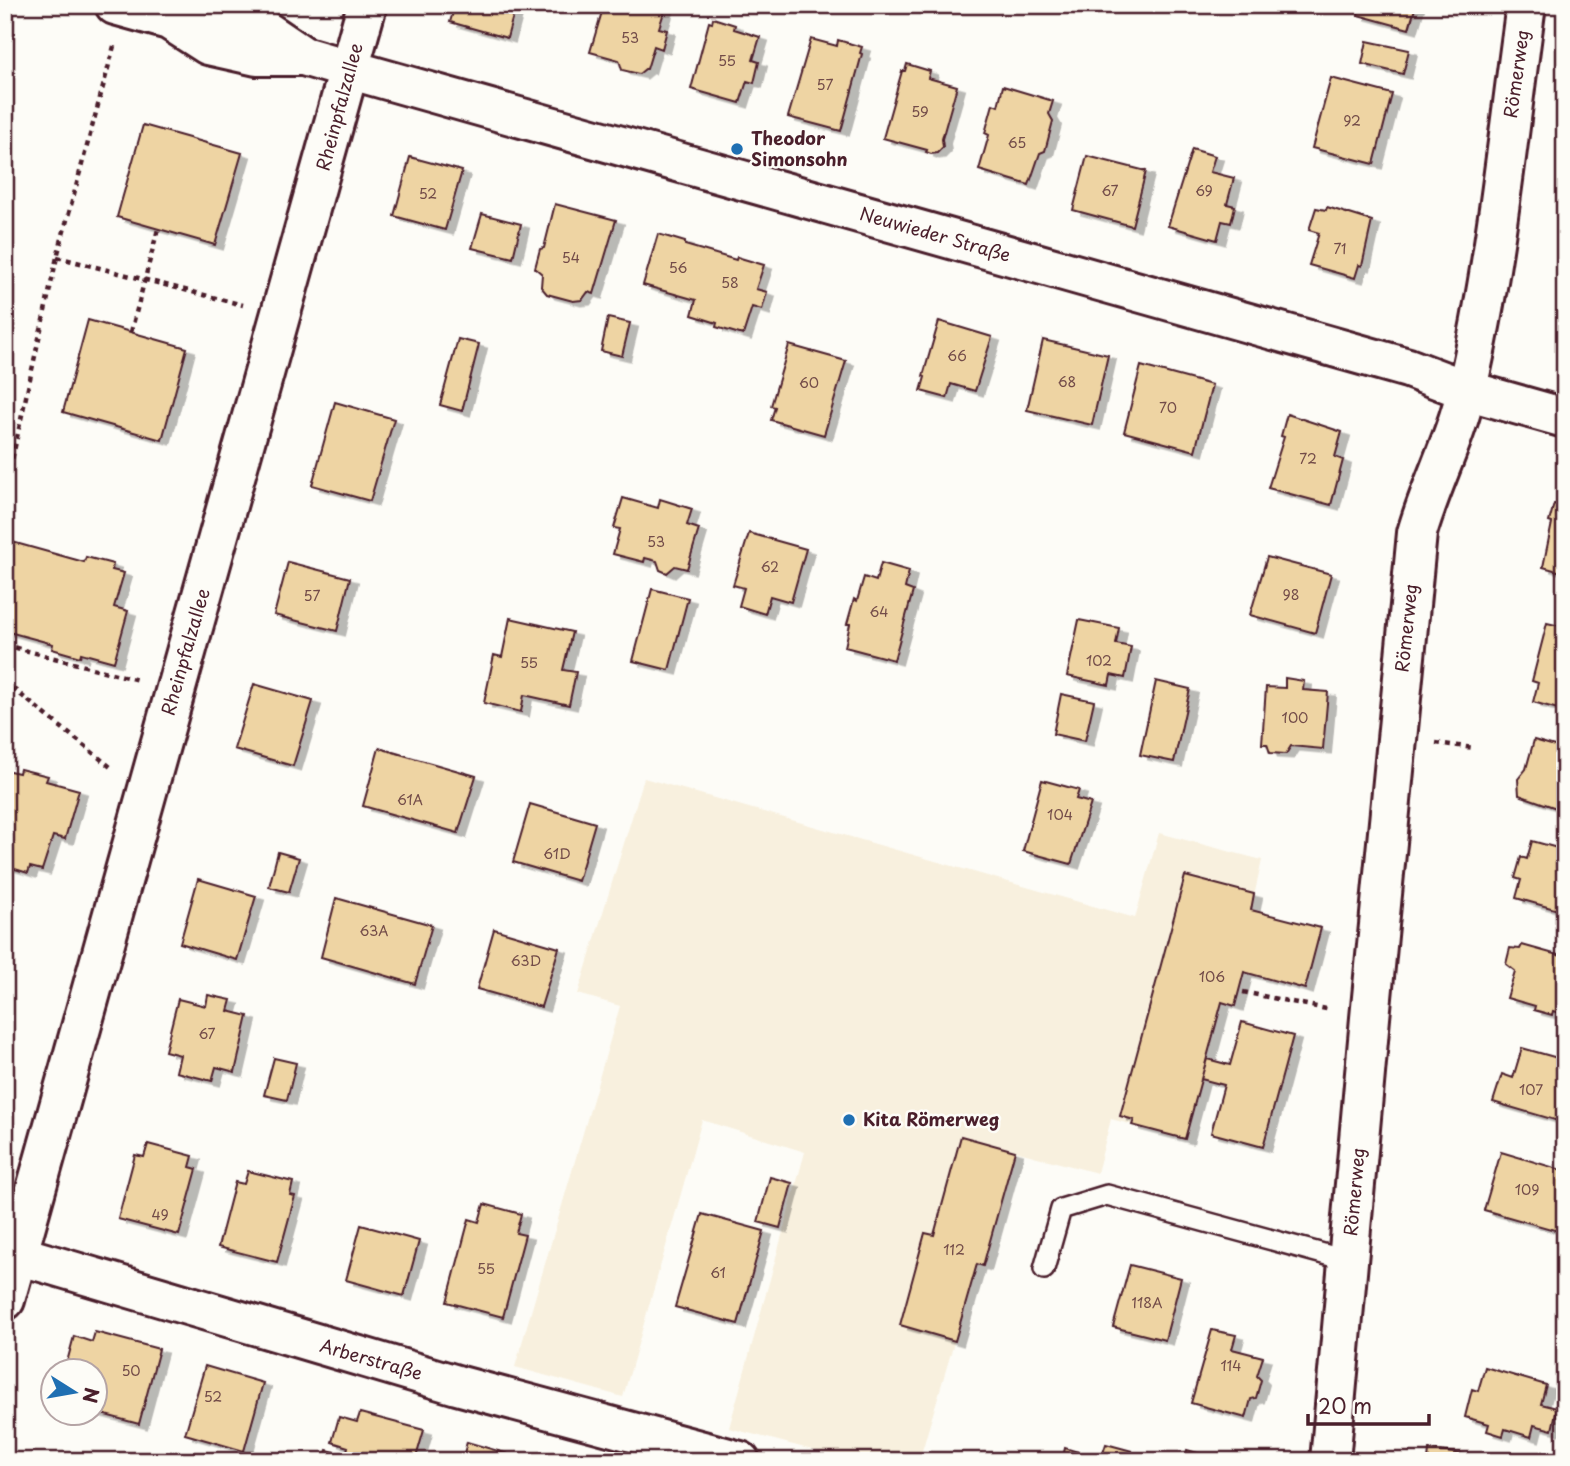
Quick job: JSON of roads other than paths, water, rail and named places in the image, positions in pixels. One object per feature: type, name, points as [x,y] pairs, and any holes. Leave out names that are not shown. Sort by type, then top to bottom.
[{"type":"street","name":"Rheinpfalzallee","points":[[5,1300],[11,1252],[146,796],[368,5]]},
{"type":"street","name":"Römerweg","points":[[1331,1461],[1417,533],[1425,504],[1457,426],[1466,390],[1493,239],[1526,5]]},
{"type":"street","name":"Neuwieder Straße","points":[[120,7],[169,20],[208,45],[257,56],[303,56],[1408,368],[1466,390],[1565,418]]},
{"type":"street","name":"Arberstraße","points":[[11,1252],[457,1385],[740,1461]]},
{"type":"lane","name":"Römerweg","points":[[1044,1269],[1061,1209],[1108,1195],[1349,1261]]},
{"type":"place","name":"Theodor Simonsohn","points":[[737,149]]},
{"type":"place","name":"Kita Römerweg","points":[[849,1120]]}]
